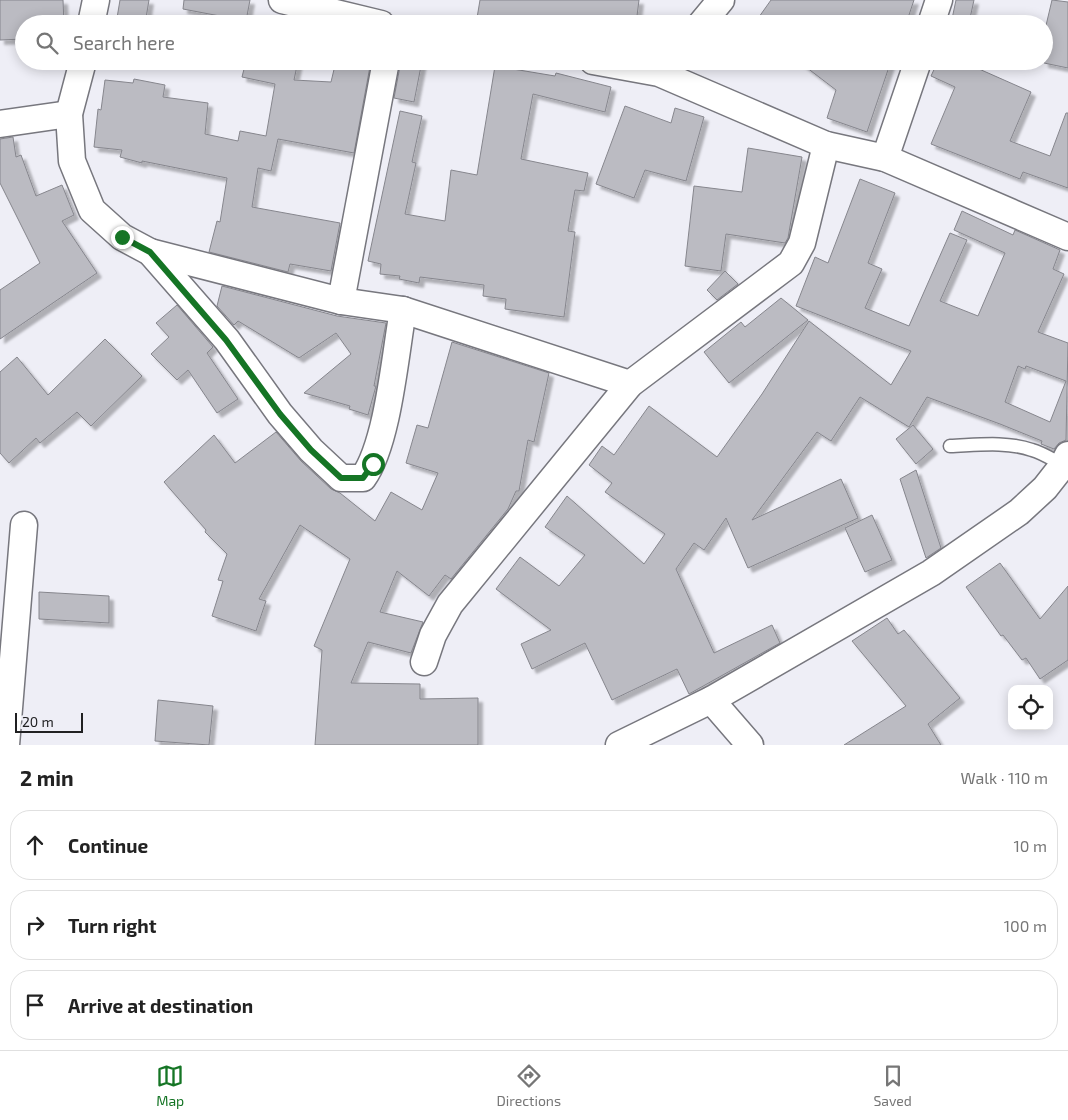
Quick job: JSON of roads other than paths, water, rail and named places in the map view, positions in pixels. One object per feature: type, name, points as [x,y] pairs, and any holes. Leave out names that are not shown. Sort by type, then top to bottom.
[{"type":"street","points":[[93,15],[96,0]]},
{"type":"street","points":[[282,0],[318,4],[353,15]]},
{"type":"street","points":[[708,15],[721,0]]},
{"type":"street","points":[[934,15],[939,0]]},
{"type":"street","points":[[81,70],[69,114],[72,161],[92,210],[122,237],[150,252],[341,301],[403,310],[630,384]]},
{"type":"street","points":[[341,301],[384,70]]},
{"type":"street","points":[[670,70],[826,145],[885,158],[1068,237]]},
{"type":"street","points":[[885,158],[915,70]]},
{"type":"street","points":[[0,124],[69,114]]},
{"type":"street","points":[[424,662],[432,635],[450,604],[630,384],[792,263],[802,243],[826,145]]},
{"type":"street","points":[[150,252],[226,340],[280,414],[311,450],[341,478],[363,478],[373,464],[382,433],[403,310]]},
{"type":"street","points":[[619,745],[711,700],[931,573],[1019,512],[1045,488],[1066,460]]},
{"type":"street","points":[[6,745],[24,525]]},
{"type":"street","points":[[711,700],[750,745]]},
{"type":"lane","points":[[950,446],[988,444],[1020,447],[1066,460]]}]
